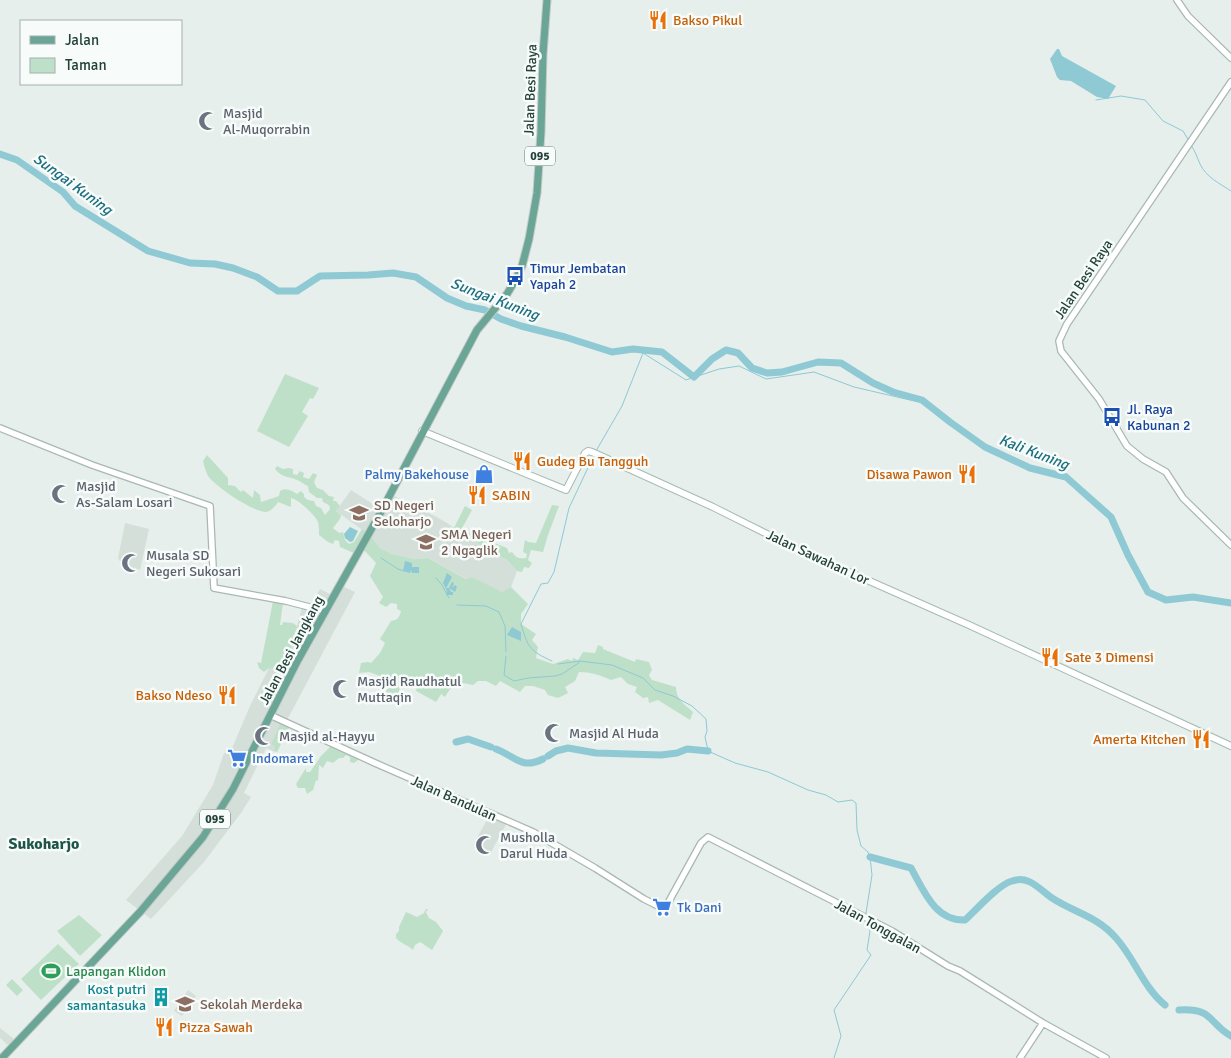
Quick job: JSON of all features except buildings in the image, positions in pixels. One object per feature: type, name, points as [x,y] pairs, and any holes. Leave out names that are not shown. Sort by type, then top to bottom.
[{"type":"main road","name":"Jalan Besi Raya","points":[[486,317],[507,294],[522,266],[529,239],[537,193],[547,0]]},
{"type":"main road","name":"Jalan Besi Jangkang","points":[[2,1058],[140,912],[199,842],[226,801],[325,611],[382,510],[477,330],[486,317]]},
{"type":"main road","name":"Jalan Sawahan Lor","points":[[422,431],[566,490],[585,453],[588,451],[592,452],[713,507],[798,549],[977,628],[1231,746]]},
{"type":"street","points":[[1177,0],[1195,24],[1231,58]]},
{"type":"street","name":"Jalan Besi Raya","points":[[1231,82],[1062,332],[1059,341],[1059,346],[1068,360],[1099,399],[1127,446],[1143,459],[1166,472],[1178,493],[1231,545]]},
{"type":"street","points":[[0,428],[98,467],[210,506],[214,588],[286,601],[325,611]]},
{"type":"street","name":"Jalan Bandulan","points":[[270,715],[533,832],[662,908],[668,902],[701,843],[708,838]]},
{"type":"street","name":"Jalan Tonggalan","points":[[708,838],[892,931],[1043,1023],[1106,1058]]},
{"type":"street","points":[[1020,1058],[1043,1023]]},
{"type":"shaded area","name":"SD Negeri Seloharjo","points":[[351,490],[382,510],[368,534],[336,511]]},
{"type":"shaded area","name":"SMA Negeri 2 Ngaglik","points":[[392,495],[437,517],[487,550],[507,560],[517,571],[511,587],[502,593],[472,577],[467,579],[428,558],[414,559],[392,554],[380,548],[370,535]]},
{"type":"shaded area","points":[[125,523],[149,529],[140,570],[121,563],[118,558]]},
{"type":"shaded area","points":[[340,585],[355,592],[286,722],[271,744],[275,747],[273,751],[266,748],[244,793],[251,797],[204,862],[151,919],[126,900],[182,836],[213,785],[224,753],[230,753],[269,668],[274,668],[280,663],[287,661],[303,604],[325,611],[328,605],[315,598],[320,589],[334,596]]},
{"type":"shaded area","points":[[491,813],[508,821],[491,852],[474,843]]},
{"type":"shaded area","name":"Sekolah Merdeka","points":[[188,990],[196,996],[182,1016],[174,1011]]},
{"type":"shaded area","points":[[0,1028],[13,1038],[9,1046],[0,1038]]},
{"type":"green space","points":[[285,374],[319,388],[313,399],[310,398],[302,412],[308,416],[289,447],[257,431]]},
{"type":"green space","points":[[207,455],[228,478],[228,485],[235,486],[241,492],[243,490],[253,498],[254,490],[260,495],[261,502],[279,496],[280,491],[284,489],[297,494],[301,491],[304,497],[314,501],[316,506],[321,508],[325,515],[330,509],[329,505],[323,502],[322,498],[317,498],[309,492],[308,486],[283,475],[275,469],[277,466],[283,469],[293,469],[293,474],[297,475],[300,471],[304,473],[303,477],[309,479],[313,473],[317,475],[314,482],[317,488],[334,497],[333,501],[336,501],[340,506],[336,511],[341,515],[340,519],[333,528],[339,533],[343,532],[345,540],[349,544],[354,542],[362,529],[370,535],[380,548],[392,554],[414,559],[428,558],[466,579],[472,577],[502,592],[511,587],[528,604],[521,614],[521,624],[536,634],[532,640],[538,647],[536,658],[553,664],[568,659],[572,661],[573,658],[578,660],[583,652],[595,653],[598,645],[603,647],[603,649],[635,662],[636,659],[649,662],[652,670],[649,675],[652,680],[676,687],[679,698],[693,712],[690,720],[658,700],[649,703],[648,697],[643,698],[635,692],[637,687],[628,684],[621,677],[611,680],[583,672],[579,672],[575,681],[565,687],[568,693],[558,698],[548,695],[545,690],[533,686],[525,686],[520,692],[500,681],[496,686],[486,681],[478,681],[473,685],[459,683],[451,688],[445,697],[442,693],[436,702],[416,691],[417,687],[415,685],[407,682],[400,681],[399,693],[396,693],[394,696],[386,692],[391,680],[369,672],[359,673],[361,663],[371,663],[380,653],[385,643],[380,639],[391,621],[398,618],[401,611],[397,609],[397,604],[391,603],[386,607],[379,603],[383,597],[370,576],[376,563],[362,548],[356,554],[340,547],[339,541],[335,540],[333,544],[319,535],[316,519],[294,499],[291,498],[291,507],[278,502],[270,511],[266,512],[253,508],[235,498],[208,476],[203,461]]},
{"type":"green space","points":[[552,505],[559,506],[543,552],[531,550],[528,560],[532,563],[529,568],[524,567],[522,572],[517,571],[507,560],[487,550],[468,536],[471,530],[474,532],[476,530],[478,534],[481,533],[482,537],[486,538],[487,535],[491,537],[491,542],[507,548],[509,553],[512,552],[516,557],[526,558],[527,554],[523,552],[525,540],[536,543]]},
{"type":"green space","points":[[465,506],[472,510],[460,532],[454,528]]},
{"type":"green space","points":[[273,601],[283,603],[280,625],[283,622],[293,623],[297,626],[287,661],[280,663],[279,669],[269,668],[264,672],[259,668],[257,662],[261,663]]},
{"type":"green space","points":[[282,720],[291,724],[277,752],[273,751],[275,747],[271,744]]},
{"type":"green space","points":[[333,744],[358,757],[358,760],[354,763],[350,762],[350,757],[346,755],[333,763],[327,761],[323,768],[319,765],[318,781],[316,780],[313,790],[307,794],[305,788],[298,788],[296,784],[306,768],[306,772],[310,772],[321,756]]},
{"type":"green space","points":[[428,909],[426,912],[429,918],[436,922],[443,931],[432,950],[420,942],[415,945],[413,950],[398,940],[396,934],[406,912],[417,917],[424,913]]},
{"type":"green space","name":"Lapangan Klidon","points":[[79,915],[102,935],[80,956],[57,931]]},
{"type":"green space","name":"Lapangan Klidon","points":[[58,944],[79,964],[41,1000],[21,979]]},
{"type":"green space","points":[[12,979],[23,990],[17,996],[6,985]]},
{"type":"water","points":[[1059,49],[1062,56],[1116,86],[1108,99],[1097,97],[1071,81],[1060,80],[1050,59]]},
{"type":"water","points":[[350,527],[358,531],[353,541],[350,542],[345,538],[344,534]]},
{"type":"water","points":[[405,561],[412,563],[412,567],[419,567],[419,573],[412,573],[411,570],[410,573],[403,571]]},
{"type":"water","points":[[447,573],[452,577],[446,588],[453,592],[453,595],[446,595],[447,591],[443,583]]},
{"type":"water","points":[[452,582],[454,583],[452,588],[455,585],[457,587],[455,592],[449,588]]},
{"type":"water","points":[[512,627],[521,632],[521,641],[507,635]]},
{"type":"waterway","points":[[1096,100],[1121,96],[1145,100],[1163,121],[1183,131],[1189,141]]},
{"type":"waterway","points":[[1191,145],[1206,173],[1231,191]]},
{"type":"waterway","name":"Sungai Kuning","points":[[0,154],[17,160],[63,192],[75,206],[148,251],[190,263],[215,264],[233,268],[257,277],[278,291],[297,291],[320,276],[393,273],[416,277],[447,298],[466,306],[485,310],[501,319],[521,326],[565,337],[612,352],[633,349],[662,352],[694,377],[712,359],[726,350],[738,353],[752,368],[767,373],[782,372],[818,362],[841,363],[873,383],[893,392],[922,400],[985,447],[1030,468],[1066,477],[1111,517],[1128,555],[1148,592],[1166,600],[1193,597],[1231,603]]},
{"type":"waterway","points":[[596,451],[622,406],[643,353],[686,380],[719,369],[739,366],[766,379],[814,372],[854,387],[923,403]]},
{"type":"waterway","points":[[552,661],[531,648],[521,624],[541,584],[548,583],[554,572],[569,508],[594,455]]},
{"type":"waterway","points":[[381,558],[404,571]]},
{"type":"waterway","points":[[436,578],[449,598]]},
{"type":"waterway","points":[[457,605],[486,606],[499,612],[505,626],[506,652]]},
{"type":"waterway","points":[[506,656],[504,675],[514,681],[562,674],[580,662]]},
{"type":"waterway","points":[[558,664],[580,661],[612,665],[643,678],[655,690],[673,696],[692,706],[706,719],[707,731],[705,737],[708,751],[735,763],[768,772],[808,790],[826,795],[838,802],[852,800],[856,803],[857,830],[861,846],[868,852],[870,857],[872,875],[866,913]]},
{"type":"waterway","points":[[456,742],[468,739],[491,747]]},
{"type":"waterway","points":[[548,756],[556,751],[568,748],[596,753],[661,755],[677,753],[687,749],[708,751]]},
{"type":"waterway","points":[[496,749],[523,763],[543,759]]},
{"type":"waterway","points":[[870,857],[911,868],[926,895],[938,910],[946,916],[955,919],[965,920],[1006,883],[1018,880],[1029,881],[1052,898],[1093,920],[1109,931],[1123,946],[1157,998],[1165,1005]]},
{"type":"waterway","points":[[834,1058],[841,1036],[834,1010],[871,955],[867,950],[870,931],[867,923]]},
{"type":"waterway","points":[[1179,1010],[1199,1011],[1210,1017],[1231,1036]]},
{"type":"place","name":"Bakso Pikul","points":[[658,20]]},
{"type":"place","name":"Masjid Al-Muqorrabin","points":[[208,121]]},
{"type":"place","name":"Timur Jembatan Yapah 2","points":[[515,276]]},
{"type":"place","name":"Jl. Raya Kabunan 2","points":[[1112,417]]},
{"type":"place","name":"Gudeg Bu Tangguh","points":[[522,461]]},
{"type":"place","name":"Palmy Bakehouse","points":[[484,474]]},
{"type":"place","name":"Disawa Pawon","points":[[967,474]]},
{"type":"place","name":"Masjid As-Salam Losari","points":[[61,494]]},
{"type":"place","name":"SABIN","points":[[477,495]]},
{"type":"place","name":"SD Negeri Seloharjo","points":[[359,513]]},
{"type":"place","name":"SMA Negeri 2 Ngaglik","points":[[426,542]]},
{"type":"place","name":"Musala SD Negeri Sukosari","points":[[131,563]]},
{"type":"place","name":"Sate 3 Dimensi","points":[[1050,657]]},
{"type":"place","name":"Masjid Raudhatul Muttaqin","points":[[342,689]]},
{"type":"place","name":"Bakso Ndeso","points":[[227,695]]},
{"type":"place","name":"Masjid Al Huda","points":[[554,733]]},
{"type":"place","name":"Masjid al-Hayyu","points":[[264,736]]},
{"type":"place","name":"Amerta Kitchen","points":[[1201,739]]},
{"type":"place","name":"Indomaret","points":[[237,758]]},
{"type":"place","name":"Musholla Darul Huda","points":[[485,845]]},
{"type":"place","name":"Tk Dani","points":[[662,907]]},
{"type":"place","name":"Lapangan Klidon","points":[[51,971]]},
{"type":"place","name":"Kost putri samantasuka","points":[[161,997]]},
{"type":"place","name":"Sekolah Merdeka","points":[[185,1004]]},
{"type":"place","name":"Pizza Sawah","points":[[164,1027]]},
{"type":"district","name":"Sukoharjo","points":[[44,843]]},
{"type":"water label","name":"Kali Kuning","points":[[1034,452]]}]
